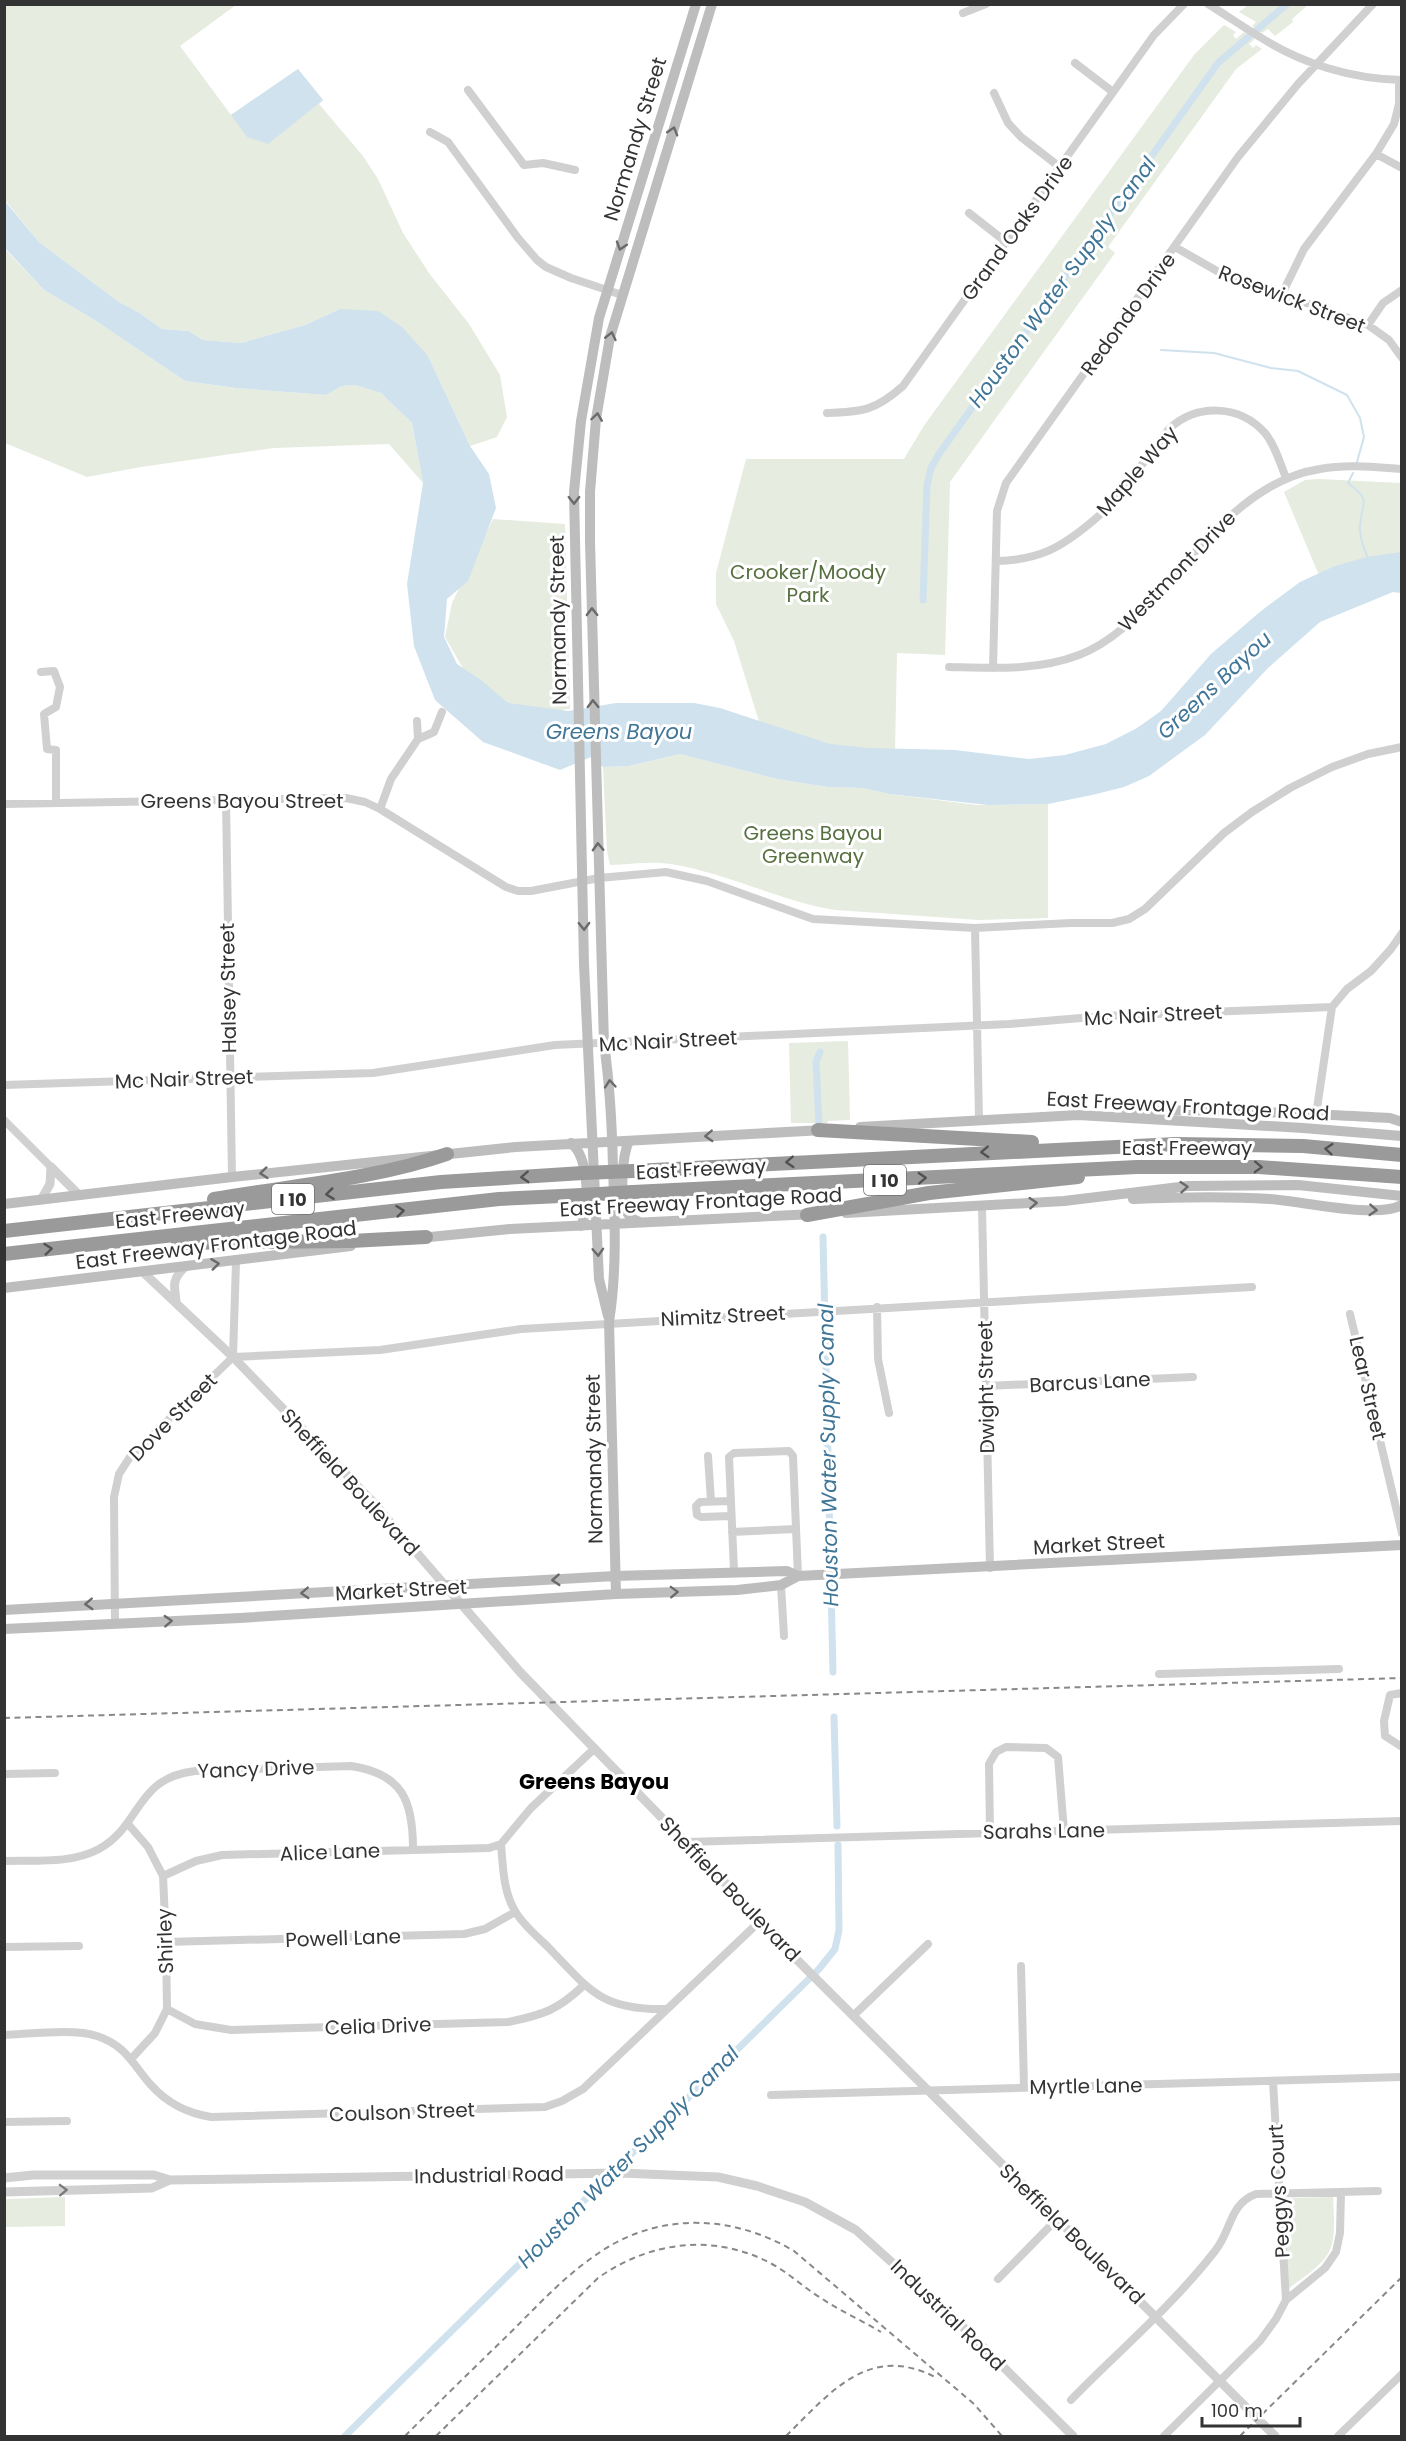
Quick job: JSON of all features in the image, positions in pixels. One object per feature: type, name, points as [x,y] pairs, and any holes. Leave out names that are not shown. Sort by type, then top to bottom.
[{"type":"highway","points":[[818,1130],[995,1139],[1085,1147]]},
{"type":"highway","name":"East Freeway","points":[[4,1232],[441,1182],[583,1173],[1085,1147],[1228,1144],[1303,1146],[1395,1154]]},
{"type":"highway","points":[[50,1226],[359,1175],[447,1154]]},
{"type":"highway","points":[[807,1215],[940,1192],[1053,1181],[1137,1167]]},
{"type":"highway","name":"East Freeway","points":[[4,1254],[499,1199],[1137,1167],[1259,1167],[1401,1178]]},
{"type":"highway","points":[[92,1245],[351,1241],[426,1237]]},
{"type":"main road","name":"Normandy Street","points":[[609,1322],[599,1279],[588,1046],[574,492],[576,462],[599,318],[696,4]]},
{"type":"main road","name":"Normandy Street","points":[[616,1594],[609,1322],[615,1289],[616,1225],[610,1083],[604,1044],[592,670],[590,492],[596,418],[610,337],[712,4]]},
{"type":"main road","points":[[670,89],[684,95]]},
{"type":"main road","points":[[640,187],[655,191]]},
{"type":"main road","points":[[1078,1115],[1173,1109],[1390,1118],[1401,1122]]},
{"type":"main road","name":"East Freeway Frontage Road","points":[[4,1204],[232,1177],[571,1143],[979,1119],[1078,1115],[1401,1136]]},
{"type":"main road","points":[[629,1141],[623,1161],[625,1206],[632,1218],[642,1223]]},
{"type":"main road","points":[[571,1143],[576,1147],[583,1161],[587,1209],[581,1226]]},
{"type":"main road","name":"East Freeway Frontage Road","points":[[4,1288],[510,1229],[982,1207],[1064,1201],[1188,1186],[1298,1185],[1401,1196]]},
{"type":"main road","points":[[1064,1201],[1226,1197],[1271,1199],[1381,1211],[1401,1206]]},
{"type":"main road","name":"Market Street","points":[[4,1629],[616,1594],[737,1590],[781,1585],[798,1576],[990,1568],[1401,1545]]},
{"type":"main road","name":"Market Street","points":[[4,1610],[615,1576],[787,1570],[798,1576]]},
{"type":"street","points":[[963,13],[986,4]]},
{"type":"street","name":"Grand Oaks Drive","points":[[827,413],[854,413],[870,408],[887,400],[903,386],[1164,22],[1184,4]]},
{"type":"street","points":[[1208,4],[1260,38],[1317,65],[1371,79],[1400,80],[1399,104],[1394,124],[1376,154],[1304,249],[1282,294]]},
{"type":"street","name":"Redondo Drive","points":[[993,668],[997,511],[1006,483],[1258,132],[1373,4]]},
{"type":"street","points":[[1075,63],[1113,92]]},
{"type":"street","points":[[468,90],[524,165],[543,163],[575,170]]},
{"type":"street","points":[[994,93],[1008,123],[1021,137],[1061,168]]},
{"type":"street","points":[[430,132],[448,142],[518,238],[537,260],[571,279],[622,295]]},
{"type":"street","points":[[1376,154],[1401,168]]},
{"type":"street","points":[[969,213],[1006,242]]},
{"type":"street","name":"Rosewick Street","points":[[1175,247],[1217,272],[1368,325],[1389,340],[1401,358]]},
{"type":"street","points":[[1368,325],[1383,303],[1401,290]]},
{"type":"street","name":"Maple Way","points":[[996,561],[1020,560],[1045,554],[1073,537],[1096,518],[1170,428],[1190,415],[1214,409],[1230,411],[1249,419],[1266,433],[1286,478]]},
{"type":"street","name":"Westmont Drive","points":[[949,667],[1018,669],[1050,664],[1079,655],[1106,642],[1127,626],[1237,510],[1257,493],[1286,478],[1318,469],[1347,466],[1401,469]]},
{"type":"street","points":[[41,672],[54,671],[60,687],[56,707],[44,714],[47,749],[56,750],[56,803]]},
{"type":"street","points":[[380,809],[391,778],[418,738],[434,732],[442,712]]},
{"type":"street","points":[[417,721],[418,738]]},
{"type":"street","name":"Greens Bayou Street","points":[[4,804],[346,798],[365,802],[380,809],[506,887],[518,891],[531,891],[599,878],[666,872],[698,878],[813,918],[975,928],[1112,923],[1129,919],[1144,909],[1210,846],[1252,812],[1290,788],[1332,767],[1399,747]]},
{"type":"street","name":"Halsey Street","points":[[226,800],[232,1177]]},
{"type":"street","points":[[975,928],[975,1025],[979,1119]]},
{"type":"street","points":[[1317,1115],[1332,1008],[1347,989],[1371,971],[1391,949],[1401,933]]},
{"type":"street","name":"Mc Nair Street","points":[[4,1084],[373,1072],[527,1048],[1106,1016],[1332,1008]]},
{"type":"street","points":[[4,1120],[79,1195]]},
{"type":"street","points":[[41,1200],[50,1184],[51,1167]]},
{"type":"street","name":"Dwight Street","points":[[982,1207],[990,1568]]},
{"type":"street","points":[[232,1357],[236,1262]]},
{"type":"street","points":[[176,1301],[173,1284],[177,1275],[184,1268]]},
{"type":"street","name":"Sheffield Boulevard","points":[[144,1273],[176,1301],[371,1500],[520,1672],[736,1894],[759,1922],[1275,2436]]},
{"type":"street","name":"Nimitz Street","points":[[232,1357],[380,1350],[510,1330],[609,1322],[1252,1287]]},
{"type":"street","points":[[877,1307],[878,1359],[890,1413]]},
{"type":"street","name":"Lear Street","points":[[1350,1314],[1401,1533]]},
{"type":"street","name":"Dove Street","points":[[115,1623],[114,1497],[119,1474],[130,1457],[232,1357]]},
{"type":"street","name":"Barcus Lane","points":[[986,1386],[1193,1377]]},
{"type":"street","points":[[734,1571],[729,1457],[731,1454],[791,1452],[798,1576]]},
{"type":"street","points":[[708,1456],[711,1501]]},
{"type":"street","points":[[730,1501],[697,1503],[697,1515],[701,1517],[731,1516]]},
{"type":"street","points":[[732,1532],[796,1529]]},
{"type":"street","points":[[781,1585],[784,1636]]},
{"type":"street","points":[[1159,1674],[1340,1669]]},
{"type":"street","points":[[1401,1693],[1390,1695],[1384,1721],[1384,1736],[1401,1747]]},
{"type":"street","points":[[990,1832],[989,1764],[996,1752],[1006,1747],[1046,1748],[1058,1757],[1064,1831]]},
{"type":"street","points":[[594,1749],[531,1808],[501,1844],[505,1885],[515,1912],[584,1985],[602,1998],[618,2005],[639,2009],[666,2009]]},
{"type":"street","name":"Yancy Drive","points":[[4,1861],[77,1858],[107,1844],[128,1824],[142,1799],[167,1779],[186,1772],[351,1766],[371,1769],[384,1775],[399,1788],[411,1812],[413,1850]]},
{"type":"street","points":[[4,1774],[55,1773]]},
{"type":"street","name":"Sarahs Lane","points":[[686,1842],[1401,1821]]},
{"type":"street","name":"Shirley","points":[[128,1824],[148,1846],[163,1876],[166,1942],[167,2009],[155,2034],[132,2058]]},
{"type":"street","name":"Alice Lane","points":[[163,1876],[196,1861],[222,1855],[489,1848],[501,1844]]},
{"type":"street","name":"Powell Lane","points":[[166,1942],[464,1934],[485,1929],[515,1912]]},
{"type":"street","name":"Coulson Street","points":[[4,2035],[78,2033],[96,2035],[132,2058],[149,2083],[171,2103],[193,2114],[211,2117],[545,2107],[562,2102],[583,2089],[759,1922]]},
{"type":"street","points":[[854,2016],[928,1944]]},
{"type":"street","points":[[4,1947],[79,1946]]},
{"type":"street","points":[[1022,1966],[1024,2087]]},
{"type":"street","name":"Celia Drive","points":[[167,2009],[195,2024],[231,2030],[508,2022],[543,2015],[567,2001],[584,1985]]},
{"type":"street","name":"Myrtle Lane","points":[[771,2095],[1401,2077]]},
{"type":"street","name":"Peggys Court","points":[[1273,2082],[1286,2300]]},
{"type":"street","points":[[4,2122],[67,2121]]},
{"type":"street","name":"Industrial Road","points":[[4,2178],[85,2174],[154,2175],[170,2180],[621,2173],[718,2177],[757,2186],[805,2202],[856,2230],[957,2321],[1073,2436]]},
{"type":"street","points":[[85,2174],[85,2189]]},
{"type":"street","name":"Industrial Road","points":[[4,2192],[152,2188],[170,2180]]},
{"type":"street","points":[[1071,2400],[1196,2275],[1226,2236],[1236,2207],[1245,2198],[1256,2194],[1378,2191]]},
{"type":"street","points":[[1164,2436],[1260,2341],[1286,2300],[1325,2268],[1336,2252],[1340,2233],[1341,2193]]},
{"type":"street","points":[[998,2279],[1056,2220]]},
{"type":"street","points":[[1338,2436],[1401,2374]]},
{"type":"green space","points":[[4,5],[236,5],[180,46],[231,115],[298,69],[323,100],[319,104],[363,156],[378,179],[403,233],[429,273],[469,324],[500,375],[507,417],[497,437],[470,446],[428,356],[340,309],[305,325],[241,343],[203,340],[189,331],[162,329],[119,302],[39,242],[5,200]]},
{"type":"green space","points":[[1248,5],[1308,5],[1292,19],[1293,22],[1275,36],[1268,29],[1262,33],[1252,26],[1256,22],[1239,12]]},
{"type":"green space","name":"Crooker/Moody Park","points":[[1224,25],[1236,32],[1233,35],[1236,39],[1244,32],[1255,39],[1249,44],[1253,48],[1256,45],[1262,49],[1236,69],[1108,247],[1115,253],[950,482],[945,655],[897,653],[895,752],[840,749],[761,728],[734,641],[716,604],[716,573],[746,459],[904,459],[923,427],[1194,55]]},
{"type":"green space","points":[[4,248],[44,290],[93,319],[185,381],[236,388],[326,395],[342,386],[355,385],[381,393],[412,423],[423,483],[389,444],[274,448],[87,477],[5,443]]},
{"type":"green space","points":[[1305,480],[1401,483],[1401,562],[1321,580],[1284,492]]},
{"type":"green space","points":[[493,519],[565,524],[570,709],[530,713],[479,696],[445,637],[452,603]]},
{"type":"green space","name":"Greens Bayou Greenway","points":[[680,754],[777,779],[827,787],[863,788],[889,794],[977,805],[1048,804],[1048,918],[979,920],[836,910],[794,900],[692,868],[648,863],[610,865],[607,851],[603,767],[629,766]]},
{"type":"green space","points":[[848,1041],[850,1120],[828,1121],[827,1123],[791,1123],[789,1043]]},
{"type":"green space","points":[[65,2197],[65,2226],[5,2227],[5,2199]]},
{"type":"green space","points":[[1333,2197],[1334,2231],[1329,2252],[1324,2260],[1288,2289],[1284,2198]]},
{"type":"water","points":[[298,69],[323,100],[268,144],[247,137],[231,115]]},
{"type":"water","points":[[4,200],[39,242],[119,302],[162,329],[189,331],[203,340],[241,343],[305,325],[340,309],[378,311],[402,327],[428,356],[470,446],[489,474],[496,508],[468,581],[447,599],[444,637],[457,664],[481,680],[508,703],[568,711],[616,703],[694,703],[720,708],[830,744],[869,748],[955,750],[1029,759],[1065,755],[1106,744],[1137,728],[1161,711],[1211,654],[1261,611],[1300,582],[1335,566],[1367,557],[1401,552],[1401,593],[1393,592],[1320,622],[1268,668],[1205,735],[1149,776],[1124,787],[1092,795],[1048,804],[988,805],[889,794],[863,788],[827,787],[777,779],[680,754],[629,766],[603,767],[591,757],[560,770],[483,742],[435,700],[414,646],[407,584],[423,483],[412,423],[381,393],[355,385],[342,386],[326,395],[236,388],[185,381],[93,319],[44,290],[5,248]]},
{"type":"waterway","name":"Houston Water Supply Canal","points":[[923,600],[927,485],[931,468],[939,454],[1218,63],[1287,4]]},
{"type":"waterway","points":[[1161,350],[1214,353],[1271,368],[1298,371],[1347,395],[1360,418],[1364,437],[1357,462]]},
{"type":"waterway","points":[[1353,473],[1348,483],[1363,497],[1360,529],[1368,558]]},
{"type":"waterway","name":"Houston Water Supply Canal","points":[[819,1124],[816,1062],[820,1052]]},
{"type":"waterway","name":"Houston Water Supply Canal","points":[[823,1237],[833,1672]]},
{"type":"waterway","name":"Houston Water Supply Canal","points":[[834,1717],[837,1826]]},
{"type":"waterway","name":"Houston Water Supply Canal","points":[[345,2436],[819,1969],[835,1949],[839,1930],[838,1845]]},
{"type":"railway","points":[[4,1718],[1402,1678]]},
{"type":"railway","points":[[405,2436],[551,2292],[582,2265],[617,2242],[641,2232],[667,2225],[692,2223],[718,2224],[744,2230],[794,2251],[974,2404],[1002,2436]]},
{"type":"railway","points":[[436,2436],[598,2278],[639,2256],[661,2249],[706,2245],[750,2254],[772,2264],[828,2303],[881,2332]]},
{"type":"railway","points":[[1240,2436],[1402,2277]]},
{"type":"railway","points":[[786,2436],[835,2389],[852,2377],[871,2369],[891,2366],[913,2368],[937,2378]]},
{"type":"district","name":"Greens Bayou","points":[[594,1781]]}]
